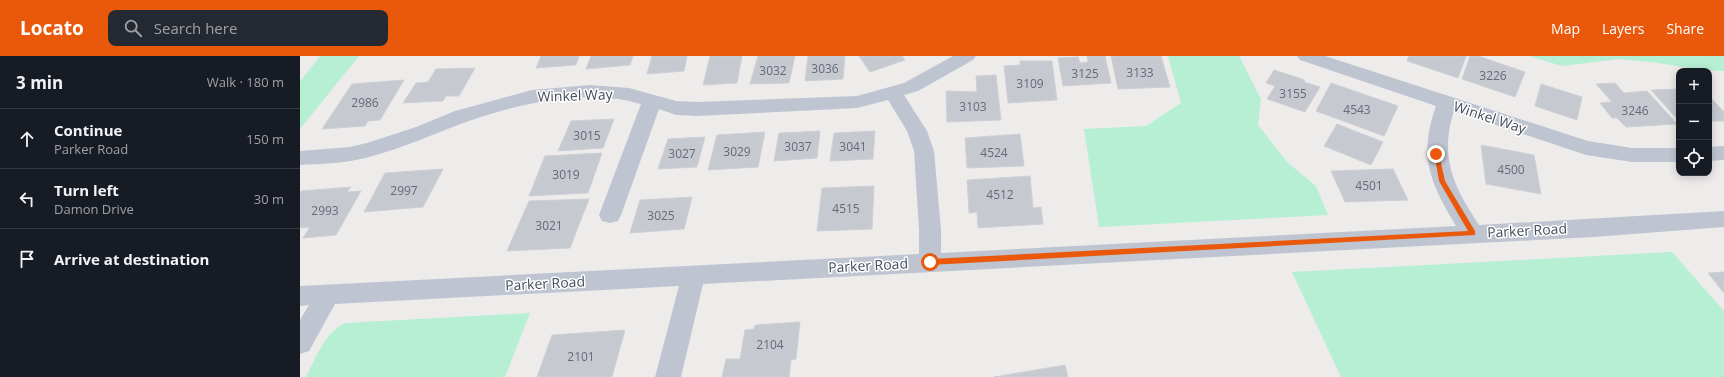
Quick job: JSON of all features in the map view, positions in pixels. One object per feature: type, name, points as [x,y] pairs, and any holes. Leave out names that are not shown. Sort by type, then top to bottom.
[{"type":"street","name":"Winkel Way","points":[[300,158],[350,154],[368,150],[422,132],[462,116],[532,96],[590,91],[629,94],[676,108],[690,109],[848,103],[893,93],[911,87],[967,56]]},
{"type":"street","name":"Winkel Way","points":[[1306,56],[1586,148],[1615,154],[1652,157],[1676,155]]},
{"type":"street","points":[[893,93],[917,131],[924,151],[930,230],[930,262]]},
{"type":"street","points":[[610,215],[652,101]]},
{"type":"street","points":[[1447,103],[1438,128],[1436,154],[1442,181],[1472,233]]},
{"type":"street","points":[[1712,154],[1724,153]]},
{"type":"street","name":"Parker Road","points":[[300,296],[1472,233],[1594,228],[1724,219]]},
{"type":"street","points":[[668,377],[693,275]]},
{"type":"street","points":[[300,343],[328,294]]},
{"type":"green space","points":[[320,56],[359,56],[300,129],[300,82]]},
{"type":"green space","points":[[1168,56],[1239,56],[1261,99],[1258,125],[1288,163],[1316,186],[1328,215],[1099,227],[1084,129],[1146,126],[1181,103]]},
{"type":"green space","points":[[1529,56],[1724,56],[1724,71],[1712,70],[1712,68],[1689,68],[1620,59],[1562,66]]},
{"type":"green space","points":[[1672,252],[1724,311],[1724,377],[1341,377],[1292,272]]},
{"type":"green space","points":[[530,313],[505,377],[306,377],[322,346],[332,332],[346,323]]},
{"type":"building","points":[[541,56],[579,56],[576,65],[536,68]]},
{"type":"building","points":[[591,56],[633,56],[630,65],[586,69]]},
{"type":"building","points":[[652,56],[687,56],[684,71],[647,74]]},
{"type":"building","points":[[710,56],[742,56],[737,83],[703,85]]},
{"type":"building","points":[[758,56],[795,56],[789,83],[750,84]]},
{"type":"building","points":[[808,56],[845,56],[843,79],[805,81]]},
{"type":"building","points":[[859,56],[902,56],[905,60],[870,72]]},
{"type":"building","points":[[1087,56],[1105,56],[1111,83],[1063,86],[1058,58],[1078,57],[1080,63],[1088,62]]},
{"type":"building","points":[[1111,56],[1161,56],[1170,87],[1118,89]]},
{"type":"building","points":[[1409,56],[1466,56],[1458,78],[1407,61]]},
{"type":"building","points":[[1470,56],[1478,56],[1525,72],[1515,97],[1462,79]]},
{"type":"building","points":[[1020,61],[1052,61],[1057,100],[1008,103],[1004,66],[1020,65]]},
{"type":"building","points":[[475,68],[459,96],[446,96],[443,101],[403,103],[416,83],[428,82],[436,69]]},
{"type":"building","points":[[1274,70],[1305,80],[1304,82],[1320,87],[1305,112],[1267,99],[1275,86],[1266,83]]},
{"type":"building","points":[[996,75],[1001,120],[947,122],[946,91],[977,92],[976,76]]},
{"type":"building","points":[[404,80],[380,120],[368,121],[365,126],[322,129],[352,84]]},
{"type":"building","points":[[1331,83],[1398,106],[1384,136],[1316,111]]},
{"type":"building","points":[[1615,83],[1624,93],[1647,91],[1676,124],[1626,127],[1617,118],[1612,118],[1600,103],[1612,102],[1596,84]]},
{"type":"building","points":[[1541,84],[1582,97],[1577,120],[1535,106]]},
{"type":"building","points":[[1676,89],[1676,118],[1651,90]]},
{"type":"building","points":[[1712,99],[1724,112],[1724,121],[1712,121]]},
{"type":"building","points":[[614,119],[603,148],[558,151],[571,121]]},
{"type":"building","points":[[1337,124],[1383,142],[1371,165],[1324,146]]},
{"type":"building","points":[[820,131],[817,158],[774,161],[779,133]]},
{"type":"building","points":[[875,131],[873,159],[830,161],[834,133]]},
{"type":"building","points":[[765,132],[758,167],[708,170],[717,135]]},
{"type":"building","points":[[1020,134],[1024,166],[967,168],[965,138]]},
{"type":"building","points":[[705,137],[697,167],[658,169],[668,139]]},
{"type":"building","points":[[1481,145],[1534,155],[1541,194],[1486,184]]},
{"type":"building","points":[[602,153],[588,193],[529,196],[545,156]]},
{"type":"building","points":[[443,169],[423,207],[364,212],[385,173]]},
{"type":"building","points":[[1393,169],[1408,200],[1345,202],[1331,171]]},
{"type":"building","points":[[1030,176],[1033,208],[1041,207],[1043,224],[978,228],[977,212],[969,213],[967,180]]},
{"type":"building","points":[[874,186],[872,229],[817,231],[822,188]]},
{"type":"building","points":[[351,187],[347,192],[361,191],[336,235],[303,238],[310,227],[300,228],[301,191]]},
{"type":"building","points":[[692,197],[684,229],[630,233],[640,200]]},
{"type":"building","points":[[589,199],[570,248],[507,251],[529,201]]},
{"type":"building","points":[[1724,272],[1724,293],[1708,273]]},
{"type":"building","points":[[800,322],[796,359],[791,360],[789,377],[722,377],[726,359],[740,359],[745,330],[754,329],[755,325]]},
{"type":"building","points":[[625,330],[612,377],[537,377],[552,335]]},
{"type":"building","points":[[1065,365],[1068,377],[994,377]]},
{"type":"route","points":[[930,262],[1472,233],[1442,181],[1436,154]]}]
